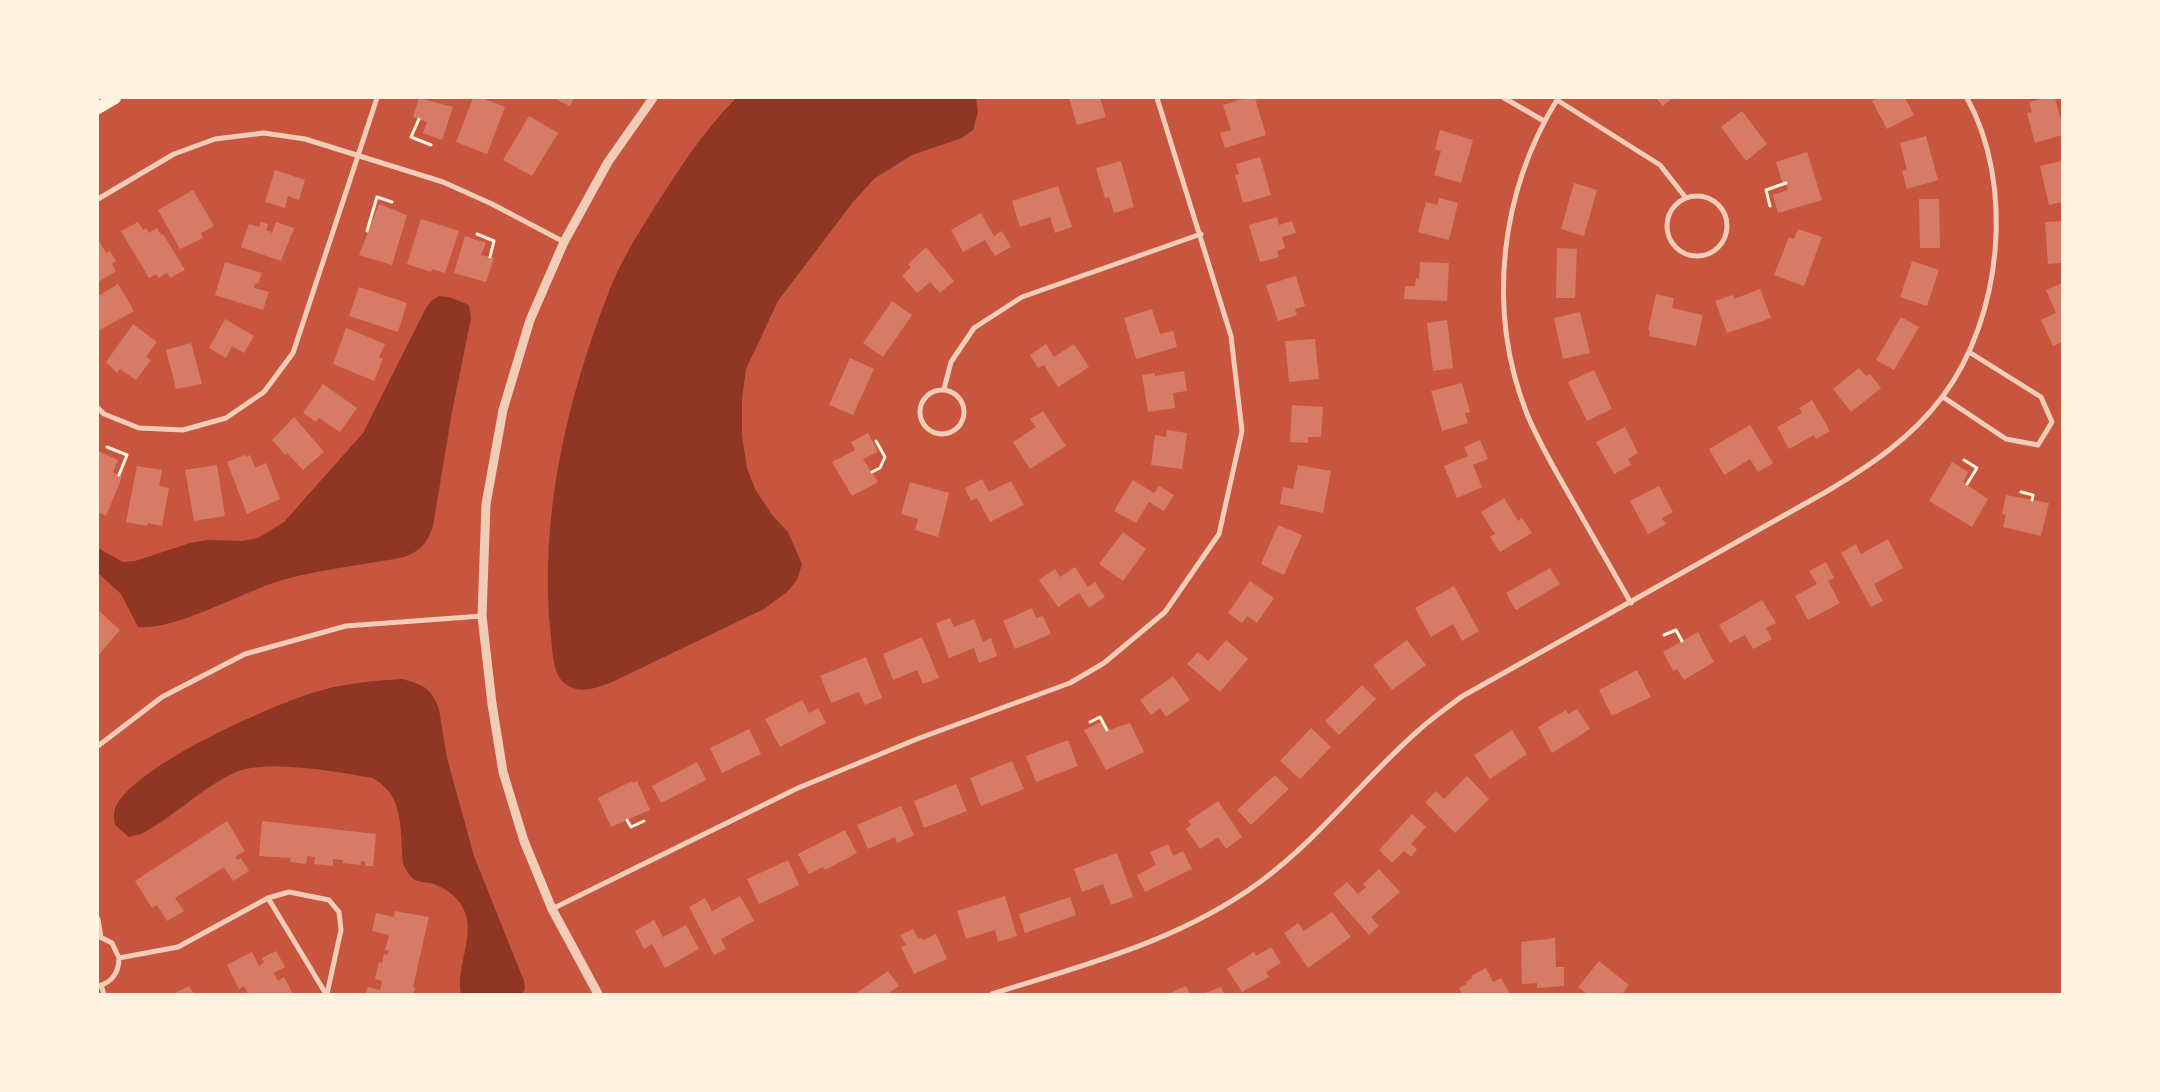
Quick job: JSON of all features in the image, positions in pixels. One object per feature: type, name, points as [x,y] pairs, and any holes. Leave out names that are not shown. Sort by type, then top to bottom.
[{"type":"main road","points":[[98,108],[115,98]]},
{"type":"street","points":[[98,408],[104,414],[140,428],[182,430],[226,418],[264,392],[293,354],[377,98]]},
{"type":"street","points":[[598,994],[552,909],[524,841],[503,772],[492,704],[482,616],[486,504],[503,410],[530,320],[564,242],[608,162],[652,98]]},
{"type":"street","points":[[552,909],[798,788],[917,739],[1070,682],[1104,663],[1165,612],[1219,534],[1242,431],[1231,336],[1201,234],[1157,98]]},
{"type":"street","points":[[1504,98],[1544,121]]},
{"type":"street","points":[[1631,603],[1538,438],[1519,389],[1508,345],[1503,284],[1508,227],[1523,169],[1544,121],[1557,98],[1660,165],[1686,198]]},
{"type":"street","points":[[992,994],[1138,948],[1203,919],[1260,882],[1308,839],[1419,730],[1461,697],[1631,603],[1861,471],[1905,437],[1943,397],[1968,352],[1989,290],[1996,218],[1989,158],[1978,120],[1967,98]]},
{"type":"street","points":[[98,199],[174,154],[215,139],[264,133],[305,139],[358,154],[442,182],[492,204],[564,242]]},
{"type":"street","points":[[1698,195],[1709,198],[1719,204],[1726,215],[1728,226],[1726,238],[1719,248],[1709,255],[1697,257],[1685,255],[1675,248],[1669,238],[1666,226],[1669,214],[1676,204],[1686,198],[1698,195]]},
{"type":"street","points":[[944,389],[951,362],[974,328],[1022,297],[1201,234]]},
{"type":"street","points":[[1943,397],[2006,438],[2038,444],[2052,422],[2041,396],[1968,352]]},
{"type":"street","points":[[944,389],[959,397],[964,413],[956,429],[940,434],[932,432],[925,426],[919,410],[927,394],[944,389]]},
{"type":"street","points":[[98,746],[162,697],[245,654],[346,626],[482,616]]},
{"type":"street","points":[[119,958],[178,947],[268,898],[289,892],[329,900],[339,912],[341,930],[327,994]]},
{"type":"street","points":[[268,898],[327,994]]},
{"type":"street","points":[[98,919],[99,937],[112,943],[119,958],[114,977],[99,986],[104,994]]},
{"type":"path","points":[[419,119],[411,137],[431,144]]},
{"type":"path","points":[[1770,206],[1766,190],[1786,184]]},
{"type":"path","points":[[367,231],[377,197],[392,202]]},
{"type":"path","points":[[477,234],[494,241],[490,256]]},
{"type":"path","points":[[872,472],[880,468],[885,457],[876,441]]},
{"type":"path","points":[[108,447],[127,455],[119,475]]},
{"type":"path","points":[[1964,460],[1977,468],[1967,484]]},
{"type":"path","points":[[2021,492],[2033,495],[2032,500]]},
{"type":"path","points":[[1664,635],[1676,630],[1682,641]]},
{"type":"path","points":[[1090,722],[1100,717],[1107,730]]},
{"type":"path","points":[[627,820],[631,827],[644,821]]},
{"type":"shaded area","points":[[736,98],[976,98],[978,112],[973,130],[962,138],[912,155],[875,178],[853,202],[778,301],[746,369],[742,398],[742,436],[747,468],[755,489],[772,515],[788,532],[802,564],[797,580],[787,592],[764,609],[610,683],[583,690],[572,688],[558,676],[554,663],[548,593],[549,548],[553,504],[569,416],[595,330],[624,258],[672,180],[712,125]]},
{"type":"shaded area","points":[[439,296],[449,297],[469,305],[471,318],[452,412],[433,526],[423,545],[417,551],[405,557],[319,571],[286,579],[171,623],[154,627],[138,627],[121,594],[98,573],[98,548],[123,562],[135,561],[190,543],[207,540],[242,541],[258,538],[284,522],[363,433],[426,308],[431,301]]},
{"type":"shaded area","points":[[402,679],[421,685],[429,691],[439,709],[447,758],[474,856],[524,981],[525,989],[522,994],[461,994],[461,974],[468,925],[464,909],[447,890],[430,883],[415,880],[408,873],[403,864],[401,827],[396,804],[383,785],[372,778],[303,768],[249,768],[236,772],[211,786],[141,834],[129,837],[115,825],[115,808],[129,790],[151,772],[208,738],[240,722],[319,691],[350,684]]},
{"type":"building","points":[[419,98],[453,107],[442,140],[423,133],[427,122],[413,117]]},
{"type":"building","points":[[473,98],[482,98],[505,107],[487,154],[456,142]]},
{"type":"building","points":[[553,98],[574,98],[570,106]]},
{"type":"building","points":[[1069,98],[1100,98],[1106,117],[1077,125]]},
{"type":"building","points":[[1246,98],[1255,98],[1266,135],[1225,148],[1220,133],[1231,130],[1223,105]]},
{"type":"building","points":[[1656,98],[1673,98],[1663,106]]},
{"type":"building","points":[[1879,98],[1905,98],[1914,115],[1887,129],[1872,101]]},
{"type":"building","points":[[2045,98],[2055,98],[2062,124],[2062,135],[2035,143],[2027,113],[2032,112],[2029,102]]},
{"type":"building","points":[[1742,111],[1767,144],[1746,161],[1721,127]]},
{"type":"building","points":[[529,116],[558,133],[532,176],[503,160]]},
{"type":"building","points":[[1440,130],[1473,140],[1461,183],[1434,175],[1441,151],[1435,149]]},
{"type":"building","points":[[1926,136],[1938,180],[1907,189],[1902,171],[1907,170],[1900,143]]},
{"type":"building","points":[[1807,152],[1822,200],[1778,213],[1773,195],[1788,190],[1785,182],[1782,182],[1776,162]]},
{"type":"building","points":[[1260,157],[1271,195],[1243,203],[1235,175],[1239,174],[1236,164]]},
{"type":"building","points":[[1121,161],[1134,207],[1114,213],[1109,197],[1105,198],[1096,168]]},
{"type":"building","points":[[2062,161],[2062,202],[2049,205],[2040,166]]},
{"type":"building","points":[[275,170],[305,180],[299,200],[288,196],[285,208],[265,202]]},
{"type":"building","points":[[1574,183],[1597,190],[1584,236],[1561,229]]},
{"type":"building","points":[[1058,186],[1072,227],[1055,233],[1050,217],[1020,227],[1012,201]]},
{"type":"building","points":[[193,190],[214,226],[201,233],[203,238],[180,249],[158,210]]},
{"type":"building","points":[[1439,198],[1458,203],[1449,240],[1418,232],[1426,202],[1437,205]]},
{"type":"building","points":[[1919,199],[1939,199],[1940,248],[1920,248]]},
{"type":"building","points":[[379,204],[407,215],[392,265],[359,255]]},
{"type":"building","points":[[981,213],[994,236],[1002,231],[1011,247],[995,256],[985,240],[963,252],[951,230]]},
{"type":"building","points":[[1277,217],[1279,225],[1292,221],[1296,233],[1282,237],[1285,248],[1277,251],[1279,257],[1260,262],[1249,225]]},
{"type":"building","points":[[421,219],[459,231],[445,273],[432,269],[431,272],[407,264]]},
{"type":"building","points":[[2062,221],[2062,263],[2048,264],[2045,222]]},
{"type":"building","points":[[138,222],[143,230],[146,228],[149,233],[157,228],[161,235],[163,234],[185,270],[170,278],[167,273],[159,278],[156,274],[149,278],[121,231]]},
{"type":"building","points":[[261,222],[268,224],[266,230],[272,233],[276,222],[294,228],[281,261],[241,247],[249,224],[259,227]]},
{"type":"building","points":[[1798,229],[1822,237],[1804,286],[1774,275],[1789,237],[1794,239]]},
{"type":"building","points":[[465,236],[486,243],[481,255],[494,258],[486,282],[454,273]]},
{"type":"building","points":[[99,241],[106,253],[110,251],[116,261],[112,264],[116,271],[98,282]]},
{"type":"building","points":[[926,247],[954,281],[940,293],[930,282],[917,293],[902,276],[911,267],[908,264]]},
{"type":"building","points":[[1557,248],[1577,249],[1575,298],[1556,298]]},
{"type":"building","points":[[1912,261],[1939,270],[1927,306],[1900,297]]},
{"type":"building","points":[[225,262],[262,273],[258,284],[255,283],[254,288],[269,292],[263,310],[215,295]]},
{"type":"building","points":[[1420,262],[1449,263],[1447,301],[1404,299],[1405,286],[1415,286],[1416,278],[1419,279]]},
{"type":"building","points":[[1296,276],[1305,306],[1295,309],[1297,315],[1278,321],[1266,285]]},
{"type":"building","points":[[2062,283],[2062,342],[2053,346],[2041,320],[2056,313],[2046,290]]},
{"type":"building","points":[[118,284],[134,311],[98,331],[98,296]]},
{"type":"building","points":[[359,287],[407,303],[398,332],[349,316]]},
{"type":"building","points":[[1760,289],[1771,318],[1727,333],[1715,301],[1733,295],[1734,299]]},
{"type":"building","points":[[1656,294],[1674,298],[1672,308],[1703,315],[1696,346],[1649,336],[1650,331],[1648,330]]},
{"type":"building","points":[[892,301],[912,315],[883,357],[863,343]]},
{"type":"building","points":[[1152,309],[1160,334],[1173,331],[1177,347],[1136,359],[1124,318]]},
{"type":"building","points":[[1580,312],[1590,353],[1563,359],[1554,318]]},
{"type":"building","points":[[1901,317],[1919,327],[1894,370],[1876,360]]},
{"type":"building","points":[[225,319],[254,336],[244,353],[232,346],[226,358],[209,348]]},
{"type":"building","points":[[1447,320],[1453,368],[1433,371],[1427,323]]},
{"type":"building","points":[[133,324],[157,342],[146,357],[151,360],[136,380],[120,369],[117,373],[106,362]]},
{"type":"building","points":[[346,328],[385,344],[379,357],[383,359],[374,381],[333,364]]},
{"type":"building","points":[[1315,339],[1319,379],[1289,382],[1285,341]]},
{"type":"building","points":[[191,343],[202,384],[176,389],[166,350]]},
{"type":"building","points":[[1046,344],[1054,357],[1074,344],[1089,367],[1058,387],[1044,365],[1038,368],[1030,355]]},
{"type":"building","points":[[850,358],[874,369],[853,415],[829,405]]},
{"type":"building","points":[[1859,368],[1866,376],[1870,374],[1881,388],[1851,412],[1833,389]]},
{"type":"building","points":[[1594,370],[1612,409],[1587,421],[1568,382]]},
{"type":"building","points":[[1184,371],[1187,391],[1173,393],[1175,408],[1148,412],[1142,375],[1155,373],[1155,376]]},
{"type":"building","points":[[1462,383],[1470,412],[1465,413],[1468,423],[1442,431],[1431,391]]},
{"type":"building","points":[[323,384],[357,408],[340,432],[319,418],[316,422],[303,413]]},
{"type":"building","points":[[1812,400],[1830,431],[1816,439],[1814,435],[1789,449],[1777,427],[1802,413],[1799,408]]},
{"type":"building","points":[[1292,405],[1323,407],[1321,437],[1308,437],[1308,443],[1290,442]]},
{"type":"building","points":[[1043,411],[1066,446],[1030,469],[1013,442],[1036,427],[1030,419]]},
{"type":"building","points":[[294,417],[324,452],[303,470],[287,453],[285,455],[272,440]]},
{"type":"building","points":[[1750,425],[1773,463],[1758,472],[1750,459],[1724,475],[1709,449]]},
{"type":"building","points":[[1625,427],[1638,453],[1628,459],[1631,465],[1614,474],[1596,442]]},
{"type":"building","points":[[1167,430],[1187,433],[1182,469],[1151,465],[1155,435],[1166,437]]},
{"type":"building","points":[[868,433],[878,452],[863,459],[878,482],[852,496],[832,462],[855,450],[851,442]]},
{"type":"building","points":[[1480,440],[1488,459],[1473,465],[1482,487],[1457,498],[1444,466],[1468,456],[1464,447]]},
{"type":"building","points":[[98,451],[118,460],[113,472],[122,477],[106,516],[98,512]]},
{"type":"building","points":[[245,455],[246,457],[250,455],[255,468],[266,463],[280,499],[247,514],[227,462]]},
{"type":"building","points":[[1952,462],[1968,472],[1963,482],[1988,499],[1972,527],[1929,501]]},
{"type":"building","points":[[217,465],[225,516],[194,521],[185,470]]},
{"type":"building","points":[[1298,465],[1331,471],[1323,513],[1280,504],[1283,487],[1293,489]]},
{"type":"building","points":[[137,466],[162,470],[159,486],[169,488],[162,526],[148,523],[147,526],[126,522]]},
{"type":"building","points":[[982,479],[989,492],[1011,481],[1024,505],[990,522],[977,498],[971,501],[965,488]]},
{"type":"building","points":[[1133,480],[1154,493],[1159,486],[1174,495],[1164,511],[1149,502],[1136,523],[1114,511]]},
{"type":"building","points":[[910,482],[949,493],[938,537],[915,530],[918,519],[901,514]]},
{"type":"building","points":[[1659,486],[1673,512],[1662,518],[1666,524],[1648,534],[1630,501]]},
{"type":"building","points":[[2006,495],[2049,503],[2041,536],[2003,527],[2006,515],[2002,514]]},
{"type":"building","points":[[1504,498],[1518,521],[1522,518],[1532,533],[1500,552],[1490,537],[1495,534],[1481,512]]},
{"type":"building","points":[[1278,525],[1302,535],[1284,575],[1261,564]]},
{"type":"building","points":[[1123,532],[1146,549],[1123,581],[1099,564]]},
{"type":"building","points":[[1888,539],[1903,568],[1874,584],[1883,601],[1871,607],[1841,553],[1856,544],[1861,554]]},
{"type":"building","points":[[1826,562],[1834,578],[1828,581],[1840,603],[1808,620],[1795,596],[1817,584],[1809,571]]},
{"type":"building","points":[[1075,567],[1088,587],[1095,582],[1105,597],[1089,608],[1079,593],[1058,607],[1039,580],[1055,569],[1060,577]]},
{"type":"building","points":[[1550,568],[1560,584],[1516,610],[1506,593]]},
{"type":"building","points":[[1250,581],[1274,598],[1257,623],[1247,616],[1242,623],[1228,613]]},
{"type":"building","points":[[1454,586],[1479,631],[1462,641],[1453,624],[1431,637],[1415,608]]},
{"type":"building","points":[[1762,600],[1776,623],[1766,628],[1772,639],[1753,649],[1745,635],[1730,643],[1719,625]]},
{"type":"building","points":[[1032,608],[1036,618],[1043,616],[1051,634],[1015,649],[1003,621]]},
{"type":"building","points":[[98,610],[120,630],[98,656]]},
{"type":"building","points":[[950,618],[954,627],[974,619],[983,642],[991,638],[997,656],[979,663],[974,648],[949,658],[936,623]]},
{"type":"building","points":[[1698,632],[1714,662],[1684,680],[1677,669],[1673,671],[1663,652]]},
{"type":"building","points":[[922,637],[939,678],[923,684],[917,670],[893,680],[883,654]]},
{"type":"building","points":[[1226,640],[1248,659],[1220,692],[1187,664],[1198,652],[1208,661]]},
{"type":"building","points":[[1407,640],[1426,665],[1392,690],[1373,665]]},
{"type":"building","points":[[866,657],[882,698],[865,705],[859,692],[831,703],[820,676]]},
{"type":"building","points":[[1637,670],[1651,697],[1612,716],[1599,690]]},
{"type":"building","points":[[1173,676],[1190,700],[1166,717],[1160,708],[1151,715],[1140,700]]},
{"type":"building","points":[[1362,685],[1376,699],[1339,735],[1325,721]]},
{"type":"building","points":[[802,700],[809,713],[818,708],[826,723],[780,747],[765,719]]},
{"type":"building","points":[[1577,709],[1590,729],[1552,753],[1538,727],[1566,710],[1568,714]]},
{"type":"building","points":[[1101,722],[1106,731],[1130,723],[1144,752],[1106,770],[1084,730]]},
{"type":"building","points":[[1311,728],[1331,747],[1300,779],[1280,761]]},
{"type":"building","points":[[749,729],[761,754],[722,773],[710,748]]},
{"type":"building","points":[[1512,730],[1527,754],[1490,779],[1474,755]]},
{"type":"building","points":[[1068,740],[1078,766],[1036,782],[1026,756]]},
{"type":"building","points":[[1012,761],[1024,789],[981,806],[970,778]]},
{"type":"building","points":[[697,762],[706,780],[661,803],[652,786]]},
{"type":"building","points":[[1275,775],[1289,789],[1251,825],[1237,810]]},
{"type":"building","points":[[1467,776],[1489,799],[1455,833],[1425,802],[1436,791],[1444,799]]},
{"type":"building","points":[[632,781],[633,783],[637,781],[650,810],[611,827],[598,798]]},
{"type":"building","points":[[956,784],[967,811],[924,828],[914,801]]},
{"type":"building","points":[[1218,801],[1242,837],[1226,849],[1218,837],[1200,849],[1186,829],[1191,825],[1188,821]]},
{"type":"building","points":[[901,806],[914,835],[897,843],[895,837],[868,849],[857,825]]},
{"type":"building","points":[[1412,814],[1426,827],[1411,844],[1417,849],[1411,857],[1404,851],[1392,863],[1379,850]]},
{"type":"building","points":[[227,821],[245,851],[235,857],[238,860],[241,858],[249,871],[233,881],[224,867],[175,898],[184,911],[167,921],[157,905],[152,908],[135,881]]},
{"type":"building","points":[[262,821],[376,834],[373,866],[365,866],[366,862],[361,861],[361,865],[343,863],[343,860],[333,859],[333,866],[314,864],[315,857],[307,856],[306,864],[290,862],[291,858],[259,856]]},
{"type":"building","points":[[845,830],[857,853],[825,870],[823,867],[809,874],[798,854]]},
{"type":"building","points":[[1168,844],[1173,856],[1183,851],[1192,869],[1145,892],[1137,875],[1156,865],[1150,852]]},
{"type":"building","points":[[1117,853],[1133,897],[1111,905],[1103,884],[1082,892],[1074,869]]},
{"type":"building","points":[[788,860],[799,885],[759,904],[747,879]]},
{"type":"building","points":[[1379,869],[1400,892],[1371,917],[1379,926],[1369,935],[1333,894],[1347,882],[1358,894],[1366,887],[1363,884]]},
{"type":"building","points":[[740,896],[754,921],[721,939],[726,949],[714,955],[689,907],[705,898],[712,911]]},
{"type":"building","points":[[1005,896],[1017,936],[998,942],[995,930],[966,939],[957,911]]},
{"type":"building","points":[[1070,897],[1076,915],[1025,933],[1019,914]]},
{"type":"building","points":[[395,911],[429,917],[413,994],[366,994],[368,987],[380,990],[382,981],[375,979],[379,962],[382,963],[384,954],[387,955],[389,951],[385,950],[389,935],[372,931],[376,913],[394,917]]},
{"type":"building","points":[[1332,912],[1351,937],[1308,968],[1284,933],[1298,923],[1304,931]]},
{"type":"building","points":[[654,920],[663,937],[686,925],[699,949],[665,968],[652,944],[644,949],[635,931]]},
{"type":"building","points":[[913,929],[918,939],[922,938],[923,940],[936,934],[947,959],[914,974],[901,947],[906,945],[900,935]]},
{"type":"building","points":[[1555,938],[1556,967],[1564,967],[1564,986],[1537,988],[1537,983],[1522,984],[1521,942]]},
{"type":"building","points":[[1271,947],[1281,963],[1266,972],[1269,977],[1242,992],[1227,969],[1254,952],[1256,956]]},
{"type":"building","points":[[276,951],[285,967],[274,973],[278,981],[284,977],[292,992],[290,994],[248,994],[244,986],[239,989],[227,965],[252,952],[259,966],[264,962],[262,958]]},
{"type":"building","points":[[1599,961],[1629,985],[1622,994],[1587,994],[1578,987]]},
{"type":"building","points":[[1486,968],[1493,982],[1501,978],[1510,994],[1462,994],[1459,988],[1467,984],[1466,982],[1472,978],[1471,976]]},
{"type":"building","points":[[888,971],[899,986],[887,994],[855,994]]},
{"type":"building","points":[[189,986],[194,994],[173,994]]},
{"type":"building","points":[[1186,986],[1190,994],[1170,993]]},
{"type":"building","points":[[1221,987],[1224,994],[1203,994]]}]
